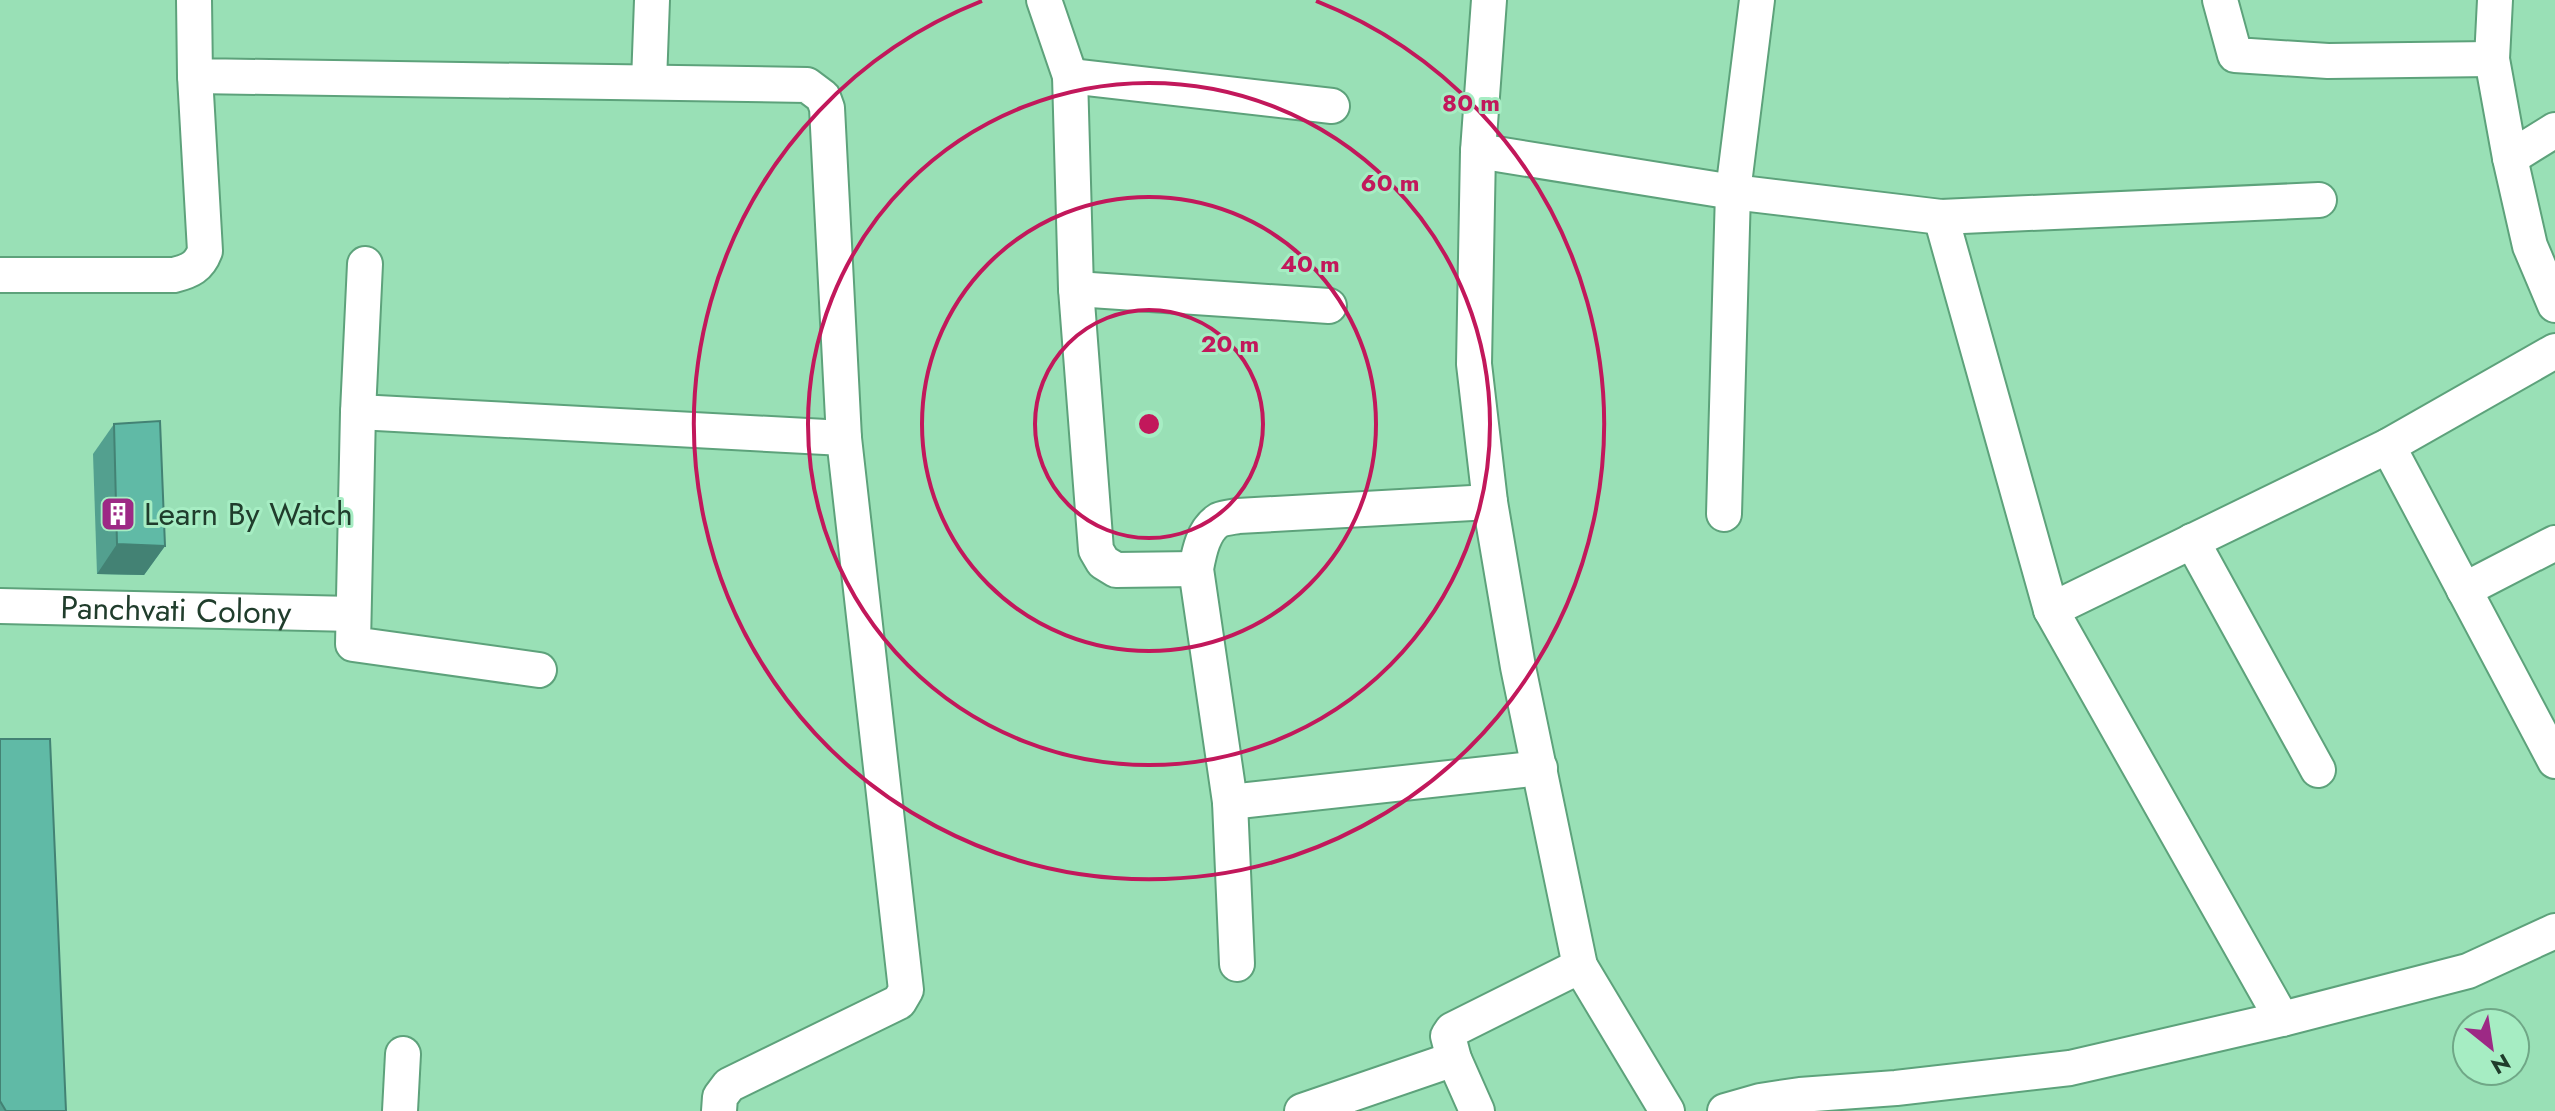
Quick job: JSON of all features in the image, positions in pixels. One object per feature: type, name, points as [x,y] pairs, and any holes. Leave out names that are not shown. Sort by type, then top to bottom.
[{"type":"street","points":[[0,275],[174,275],[191,271],[201,262],[205,251],[194,0]]},
{"type":"street","points":[[649,82],[652,0]]},
{"type":"street","points":[[1044,0],[1070,76],[1076,289],[1096,550],[1103,562],[1116,570],[1196,569]]},
{"type":"street","points":[[1489,0],[1478,151],[1474,364],[1490,502],[1518,667],[1580,966],[1667,1111]]},
{"type":"street","points":[[1724,514],[1733,192],[1757,0]]},
{"type":"street","points":[[2220,0],[2235,55],[2328,61],[2492,59]]},
{"type":"street","points":[[2495,0],[2492,59],[2510,158],[2530,246],[2555,305]]},
{"type":"street","points":[[195,76],[807,85],[823,97],[827,108],[844,438],[906,990],[899,1002],[729,1085],[720,1097],[719,1111]]},
{"type":"street","points":[[1070,76],[1332,106]]},
{"type":"street","points":[[2510,158],[2555,130]]},
{"type":"street","points":[[1478,151],[1733,192],[1941,217],[2319,200]]},
{"type":"street","points":[[1941,217],[2051,610],[2282,1019]]},
{"type":"street","points":[[365,264],[353,644],[539,670]]},
{"type":"street","points":[[1076,289],[1329,306]]},
{"type":"street","points":[[2051,610],[2388,446],[2555,351]]},
{"type":"street","points":[[358,412],[844,438]]},
{"type":"street","points":[[2388,446],[2553,754]]},
{"type":"street","points":[[1237,964],[1230,802],[1196,569],[1199,549],[1208,532],[1219,520],[1238,516],[1490,502]]},
{"type":"street","points":[[2192,541],[2318,770]]},
{"type":"street","points":[[2464,590],[2555,543]]},
{"type":"street","name":"Panchvati Colony","points":[[0,606],[353,614]]},
{"type":"street","points":[[1230,802],[1540,768]]},
{"type":"street","points":[[1725,1111],[1760,1101],[1802,1103],[1896,1088],[2070,1068],[2282,1019],[2468,971],[2555,931]]},
{"type":"street","points":[[1477,1111],[1454,1059],[1448,1036],[1452,1030],[1580,966]]},
{"type":"street","points":[[400,1111],[403,1054]]},
{"type":"street","points":[[1302,1111],[1454,1059]]},
{"type":"building","points":[[160,421],[165,546],[117,544],[114,424]]},
{"type":"building","points":[[0,739],[50,739],[66,1111],[6,1111],[0,1101]]},
{"type":"place","name":"Learn By Watch","points":[[118,514]]}]
